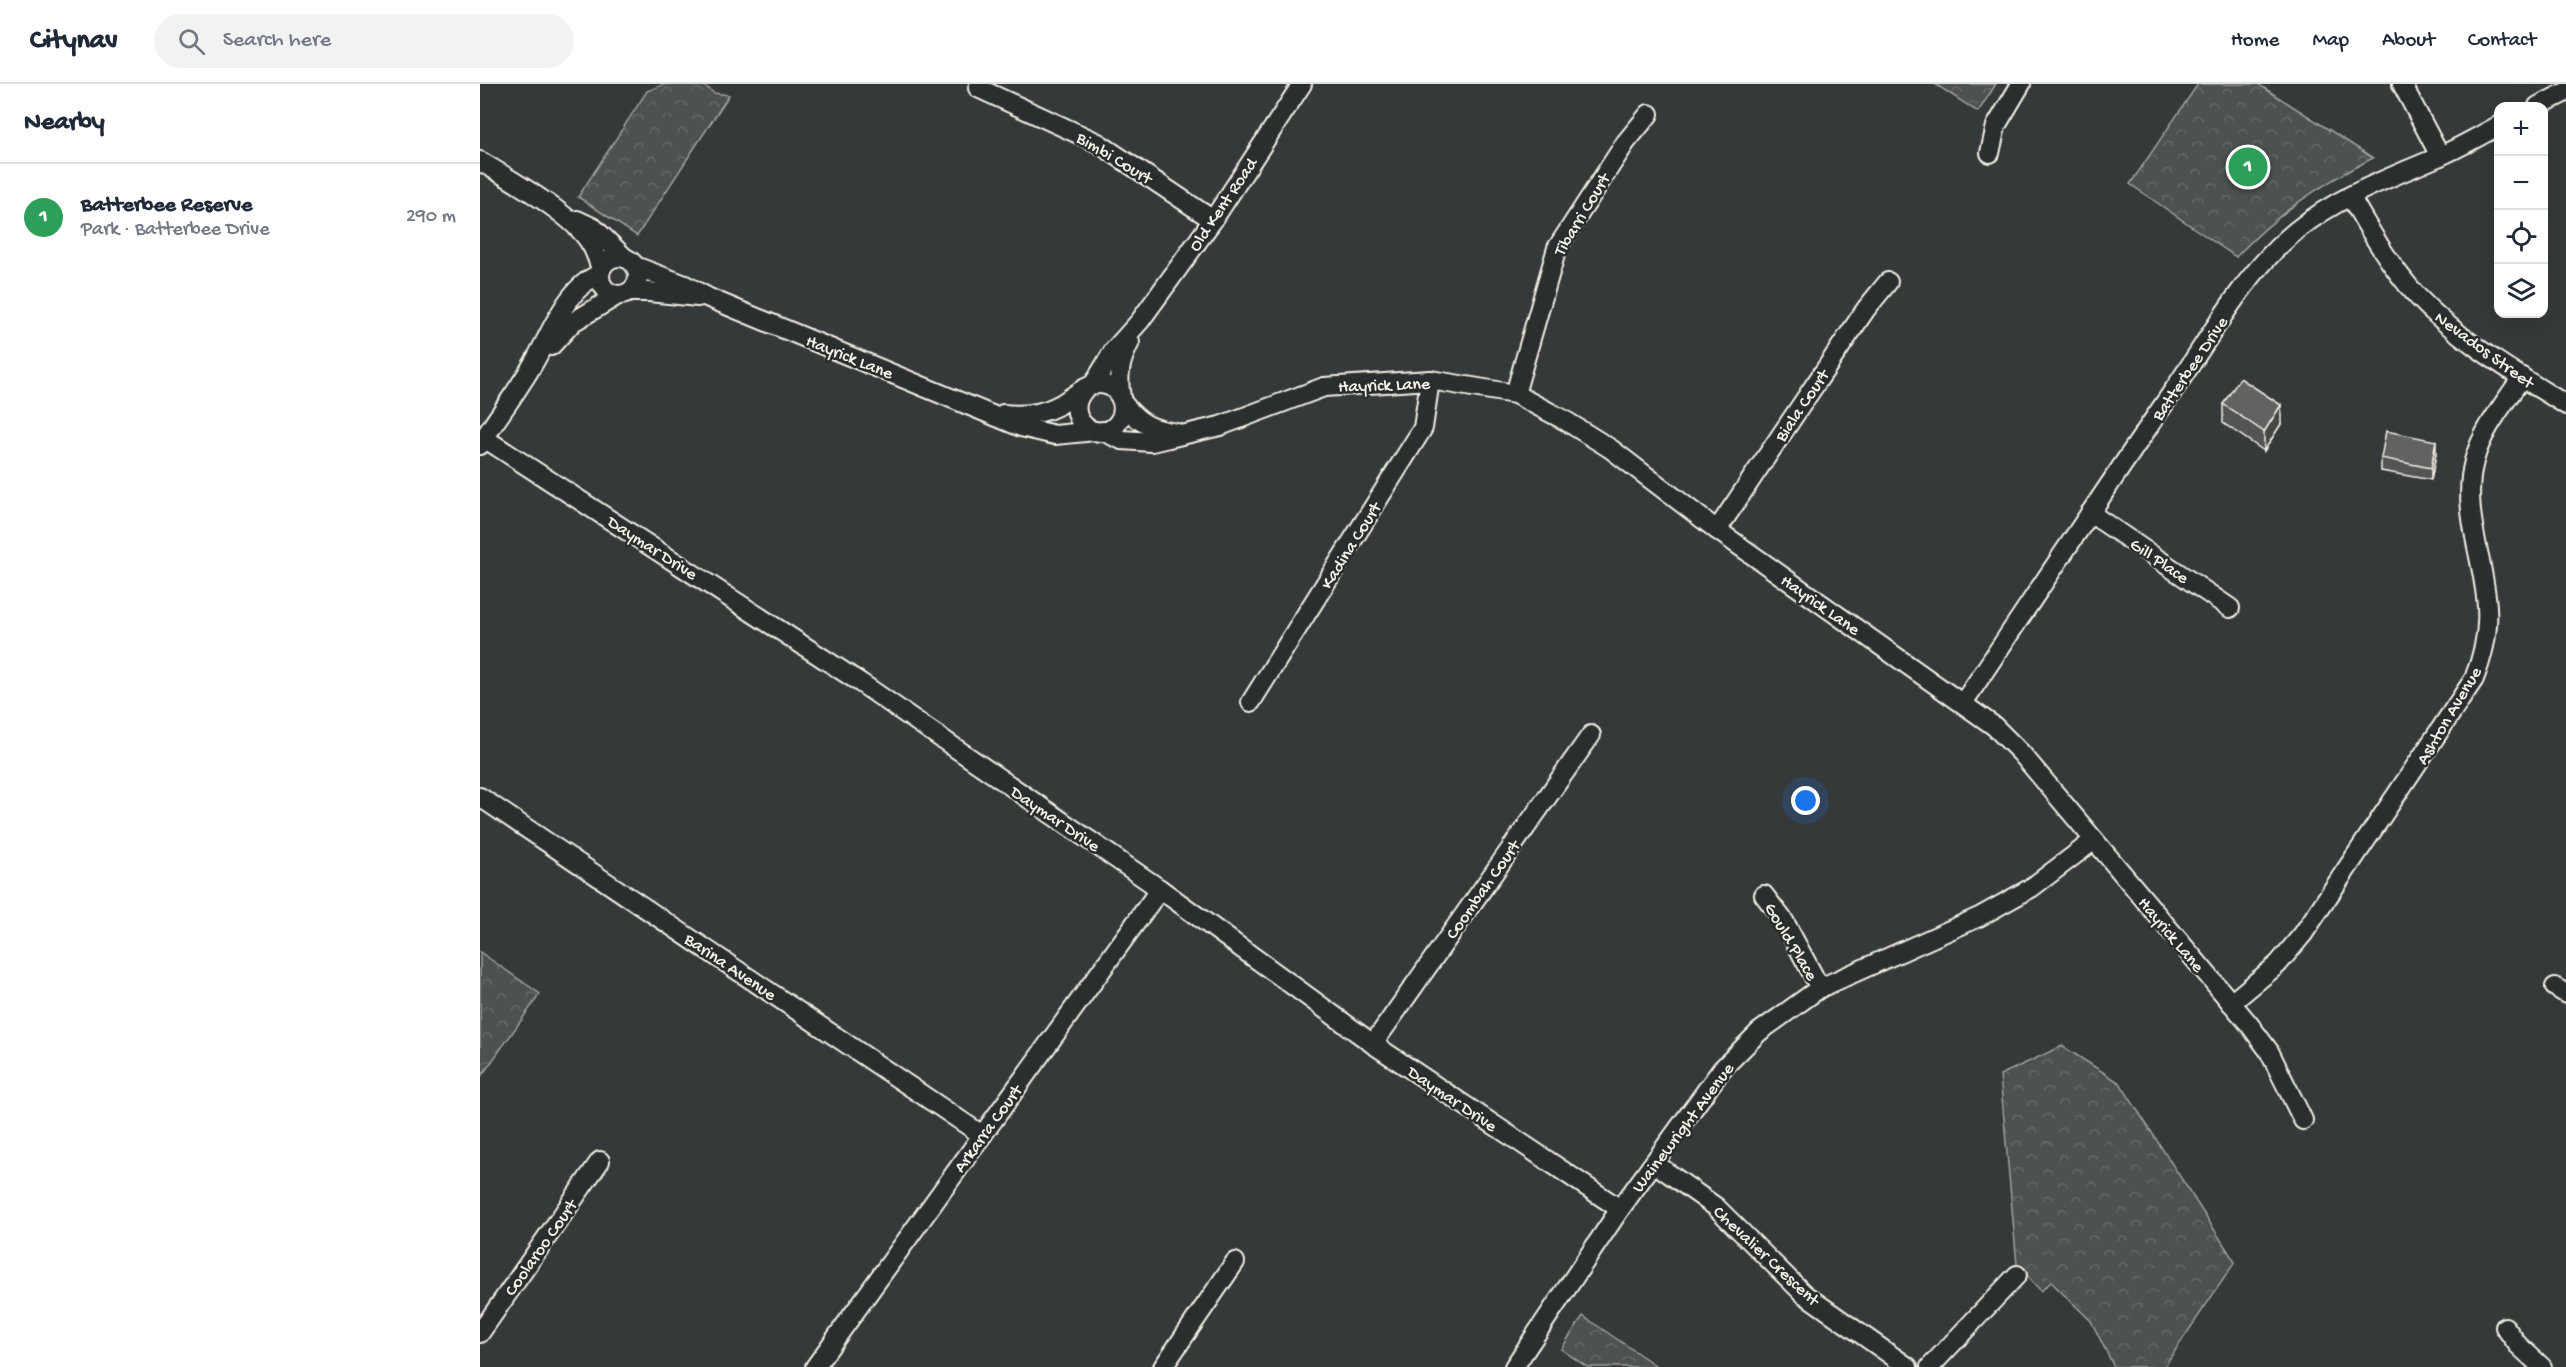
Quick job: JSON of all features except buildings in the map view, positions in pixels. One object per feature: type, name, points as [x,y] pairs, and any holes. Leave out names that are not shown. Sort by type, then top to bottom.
[{"type":"street","name":"Old Kent Road","points":[[1089,387],[1213,220],[1302,84]]},
{"type":"street","points":[[1990,153],[1996,126],[2021,84]]},
{"type":"street","points":[[2402,84],[2440,156]]},
{"type":"street","name":"Bimbi Court","points":[[978,88],[1098,143],[1213,220]]},
{"type":"street","points":[[2546,102],[2566,92]]},
{"type":"street","name":"Tibarri Court","points":[[1515,394],[1557,248],[1626,142],[1649,114]]},
{"type":"street","name":"Batterbee Drive","points":[[1963,703],[2247,283],[2272,252],[2299,228],[2329,207],[2385,178],[2440,156],[2494,129]]},
{"type":"street","name":"Hayrick Lane","points":[[480,161],[559,212],[594,228],[630,262],[685,285],[708,298],[1021,427],[1055,435],[1099,431],[1122,440],[1152,442],[1220,426],[1324,387],[1430,381],[1515,394],[1566,421],[1611,449],[1717,530],[1994,726],[2021,753],[2269,1051],[2303,1120]]},
{"type":"street","name":"Nevados Street","points":[[2350,196],[2384,253],[2417,297],[2463,336],[2522,378],[2566,405]]},
{"type":"street","name":"Hayrick Lane","points":[[559,212],[591,243],[600,271]]},
{"type":"street","points":[[482,441],[533,365],[561,313],[579,288],[611,259],[630,262],[637,280],[624,293],[573,322],[533,365]]},
{"type":"street","points":[[600,271],[600,280],[607,291],[624,293]]},
{"type":"street","name":"Biala Court","points":[[1717,530],[1866,309],[1888,282]]},
{"type":"street","name":"Hayrick Lane","points":[[624,293],[649,292],[708,298]]},
{"type":"street","name":"Old Kent Road","points":[[1122,400],[1118,378],[1123,356],[1140,321]]},
{"type":"street","name":"Ashton Avenue","points":[[2231,1003],[2278,964],[2303,934],[2474,679],[2482,658],[2487,633],[2488,610],[2471,517],[2470,480],[2482,440],[2522,378]]},
{"type":"street","name":"Kadina Court","points":[[1251,702],[1423,428],[1430,381]]},
{"type":"street","points":[[1109,386],[1122,400],[1123,411],[1116,425],[1099,431],[1082,424],[1076,410],[1080,394],[1089,387],[1109,386]]},
{"type":"street","name":"Hayrick Lane","points":[[992,414],[1025,416],[1057,407],[1089,387]]},
{"type":"street","name":"Hayrick Lane","points":[[1122,400],[1136,420],[1158,430],[1182,434]]},
{"type":"street","name":"Daymar Drive","points":[[482,441],[852,677],[1160,889],[1373,1044],[1620,1209]]},
{"type":"street","name":"Gill Place","points":[[2090,513],[2230,608]]},
{"type":"street","name":"Coombah Court","points":[[1373,1044],[1591,735]]},
{"type":"street","name":"Barina Avenue","points":[[480,797],[982,1135]]},
{"type":"street","name":"Wainewright Avenue","points":[[1514,1367],[1620,1209],[1722,1069],[1759,1032],[1820,988],[1979,918],[2031,888],[2092,841]]},
{"type":"street","name":"Arkarra Court","points":[[815,1367],[1160,889]]},
{"type":"street","name":"Gould Place","points":[[1764,895],[1784,921],[1820,988]]},
{"type":"street","name":"Coolaroo Court","points":[[480,1334],[600,1161]]},
{"type":"street","name":"Chevalier Crescent","points":[[1654,1163],[1716,1207],[1804,1294],[1908,1367]]},
{"type":"street","points":[[1163,1367],[1235,1262]]},
{"type":"street","points":[[1930,1367],[2017,1275]]},
{"type":"street","points":[[2505,1327],[2518,1346],[2542,1367]]},
{"type":"green space","points":[[665,84],[702,84],[714,93],[729,95],[637,236],[578,197],[647,91]]},
{"type":"green space","points":[[1935,84],[1996,84],[1978,112]]},
{"type":"green space","points":[[2198,84],[2258,84],[2373,158],[2335,178],[2300,201],[2251,241],[2236,257],[2130,184]]},
{"type":"green space","points":[[480,952],[540,994],[480,1078]]},
{"type":"green space","points":[[2062,1046],[2120,1083],[2235,1262],[2164,1367],[2114,1367],[2091,1321],[2051,1282],[2041,1291],[2017,1265],[2000,1075]]},
{"type":"green space","points":[[1583,1316],[1658,1367],[1587,1367],[1561,1349]]},
{"type":"place","name":"Batterbee Reserve","points":[[2248,167]]}]
